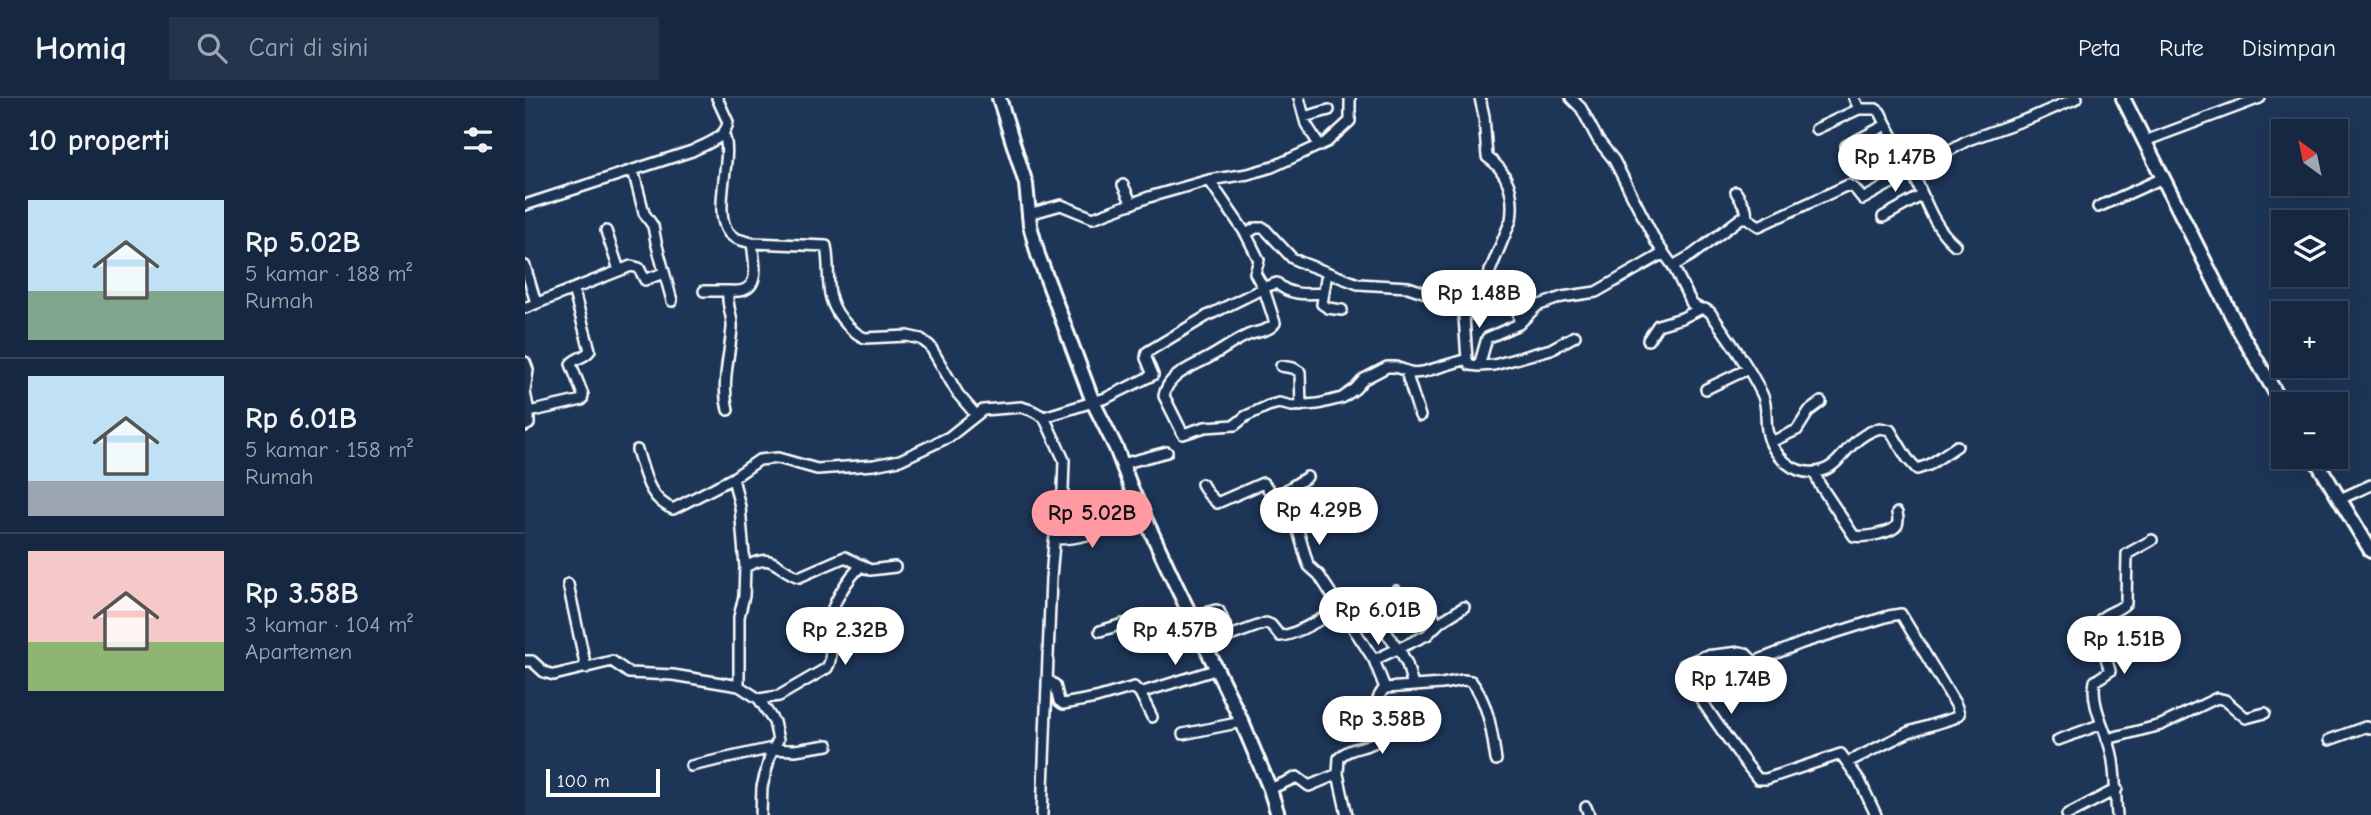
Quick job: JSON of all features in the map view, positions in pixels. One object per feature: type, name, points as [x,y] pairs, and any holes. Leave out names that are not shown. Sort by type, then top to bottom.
[{"type":"street","points":[[525,203],[692,151],[723,134],[729,122],[717,98]]},
{"type":"street","points":[[999,98],[1023,173],[1038,255],[1093,402],[1174,582],[1242,722],[1278,815]]},
{"type":"street","points":[[1299,98],[1304,117],[1320,146]]},
{"type":"street","points":[[1029,214],[1061,205],[1093,218],[1149,197],[1209,180],[1260,172],[1333,139],[1350,121],[1350,98]]},
{"type":"street","points":[[1480,98],[1485,116],[1487,157],[1501,167],[1513,211],[1490,271],[1486,302]]},
{"type":"street","points":[[1571,98],[1581,108],[1598,139],[1614,160],[1692,303],[1700,309]]},
{"type":"street","points":[[1854,98],[1859,109]]},
{"type":"street","points":[[1673,266],[1692,255],[1736,220],[1747,218],[1759,226],[1848,186],[1855,189],[1863,199],[1968,140],[2077,98]]},
{"type":"street","points":[[2123,98],[2239,330],[2275,392]]},
{"type":"street","points":[[2145,141],[2260,98]]},
{"type":"street","points":[[1815,129],[1859,109],[1878,110],[1912,172],[1921,196],[1940,229],[1955,245]]},
{"type":"street","points":[[1304,117],[1329,110]]},
{"type":"street","points":[[1846,146],[1887,125]]},
{"type":"street","points":[[723,134],[728,142],[722,188],[726,229],[736,239],[753,243],[821,244],[827,248],[831,302],[840,317],[858,335],[865,338],[907,336],[930,346],[974,417]]},
{"type":"street","points":[[633,170],[644,213],[653,226],[672,301]]},
{"type":"street","points":[[2098,207],[2164,178]]},
{"type":"street","points":[[1209,180],[1246,234],[1259,260],[1255,273],[1275,323],[1273,327],[1247,335],[1187,369],[1168,385],[1164,396],[1184,434],[1205,428],[1235,425],[1268,405],[1279,403],[1301,406],[1327,403],[1342,398],[1356,389],[1364,379],[1387,367],[1406,372],[1423,372],[1467,360]]},
{"type":"street","points":[[1123,185],[1132,204]]},
{"type":"street","points":[[1737,192],[1746,209],[1747,218]]},
{"type":"street","points":[[1883,218],[1921,196]]},
{"type":"street","points":[[1246,234],[1256,228],[1264,228],[1292,258],[1358,284],[1408,287],[1447,300],[1464,302],[1517,298],[1519,324]]},
{"type":"street","points":[[606,231],[619,270]]},
{"type":"street","points":[[703,291],[745,291],[754,279],[753,243]]},
{"type":"street","points":[[1479,366],[1487,338],[1519,324],[1537,306],[1562,297],[1596,292],[1664,253]]},
{"type":"street","points":[[525,266],[536,303]]},
{"type":"street","points":[[525,308],[619,270],[635,266],[645,280],[663,273]]},
{"type":"street","points":[[1327,273],[1323,306],[1342,310]]},
{"type":"street","points":[[1044,417],[1106,398],[1151,378],[1153,371],[1146,358],[1147,352],[1207,316],[1263,288],[1277,283],[1284,289],[1299,294],[1324,293]]},
{"type":"street","points":[[529,412],[582,400],[583,395],[571,364],[590,350],[573,289]]},
{"type":"street","points":[[728,410],[725,397],[732,328],[727,299],[730,291]]},
{"type":"street","points":[[1464,302],[1467,360],[1470,365],[1495,365],[1558,346],[1575,336]]},
{"type":"street","points":[[1648,340],[1658,326],[1700,309],[1710,312],[1764,397],[1767,430],[1771,442],[1786,463],[1797,470],[1814,472],[1834,464],[1854,442],[1880,428],[1890,430],[1917,470],[1957,446]]},
{"type":"street","points":[[525,362],[528,370],[525,392],[530,422],[525,426]]},
{"type":"street","points":[[1281,366],[1300,372],[1301,406]]},
{"type":"street","points":[[1706,389],[1748,369]]},
{"type":"street","points":[[1406,372],[1420,416]]},
{"type":"street","points":[[1771,442],[1797,430],[1809,411],[1821,402]]},
{"type":"street","points":[[637,450],[654,497],[673,509],[733,478],[759,460],[770,458],[794,461],[817,469],[900,460],[957,432],[986,409],[1021,407],[1044,417],[1064,460],[1063,490],[1055,539],[1042,815]]},
{"type":"street","points":[[1122,464],[1167,452]]},
{"type":"street","points":[[2321,469],[2371,551]]},
{"type":"street","points":[[1814,472],[1819,485],[1854,536],[1863,537],[1894,528],[1898,522],[1897,513]]},
{"type":"street","points":[[1279,495],[1307,477]]},
{"type":"street","points":[[733,478],[740,507],[745,566],[744,596],[739,617],[739,686]]},
{"type":"street","points":[[1202,484],[1217,503],[1263,483],[1271,492],[1279,495],[1294,517],[1309,566],[1319,575],[1374,660],[1385,688]]},
{"type":"street","points":[[2340,499],[2371,485]]},
{"type":"street","points":[[1055,539],[1092,535],[1119,522]]},
{"type":"street","points":[[2117,815],[2112,752],[2094,693],[2094,684],[2110,671],[2101,640],[2100,624],[2104,617],[2126,604],[2127,554],[2152,540]]},
{"type":"street","points":[[745,566],[757,560],[772,560],[799,577],[845,557],[870,570],[895,567]]},
{"type":"street","points":[[759,699],[779,696],[827,668],[830,663],[828,628],[831,614],[849,579],[862,565]]},
{"type":"street","points":[[568,584],[586,668]]},
{"type":"street","points":[[1382,628],[1406,611],[1396,591]]},
{"type":"street","points":[[1100,631],[1123,624],[1136,633],[1218,610],[1230,636],[1270,623],[1277,634],[1284,637],[1360,597],[1399,649],[1407,664],[1413,686]]},
{"type":"street","points":[[1429,604],[1437,624]]},
{"type":"street","points":[[1374,660],[1427,635],[1437,624],[1464,607]]},
{"type":"street","points":[[1848,762],[1909,732],[1959,714],[1901,614],[1802,643],[1754,662],[1743,652],[1705,656],[1684,665],[1685,674],[1695,691],[1758,779],[1766,779],[1837,754],[1843,755],[1864,788],[1876,815]]},
{"type":"street","points":[[525,661],[532,661],[544,672],[554,675],[612,661],[629,673],[673,675],[739,686],[759,699],[777,727],[778,740],[768,762],[762,786],[761,815]]},
{"type":"street","points":[[1140,693],[1218,669]]},
{"type":"street","points":[[1048,680],[1055,685],[1059,701],[1063,704],[1096,698],[1130,687],[1137,689],[1152,717]]},
{"type":"street","points":[[1347,815],[1338,774],[1339,758],[1352,749],[1378,740],[1375,708],[1377,697],[1385,688],[1471,681],[1489,718],[1496,760]]},
{"type":"street","points":[[2107,739],[2161,725],[2217,698],[2225,700],[2246,718],[2265,713]]},
{"type":"street","points":[[1183,734],[1242,722]]},
{"type":"street","points":[[2058,740],[2102,724]]},
{"type":"street","points":[[2329,740],[2365,727],[2371,728]]},
{"type":"street","points":[[691,766],[774,748],[795,750],[828,745]]},
{"type":"street","points":[[1270,789],[1297,777],[1309,786],[1338,774]]},
{"type":"street","points":[[2067,815],[2117,789]]}]
